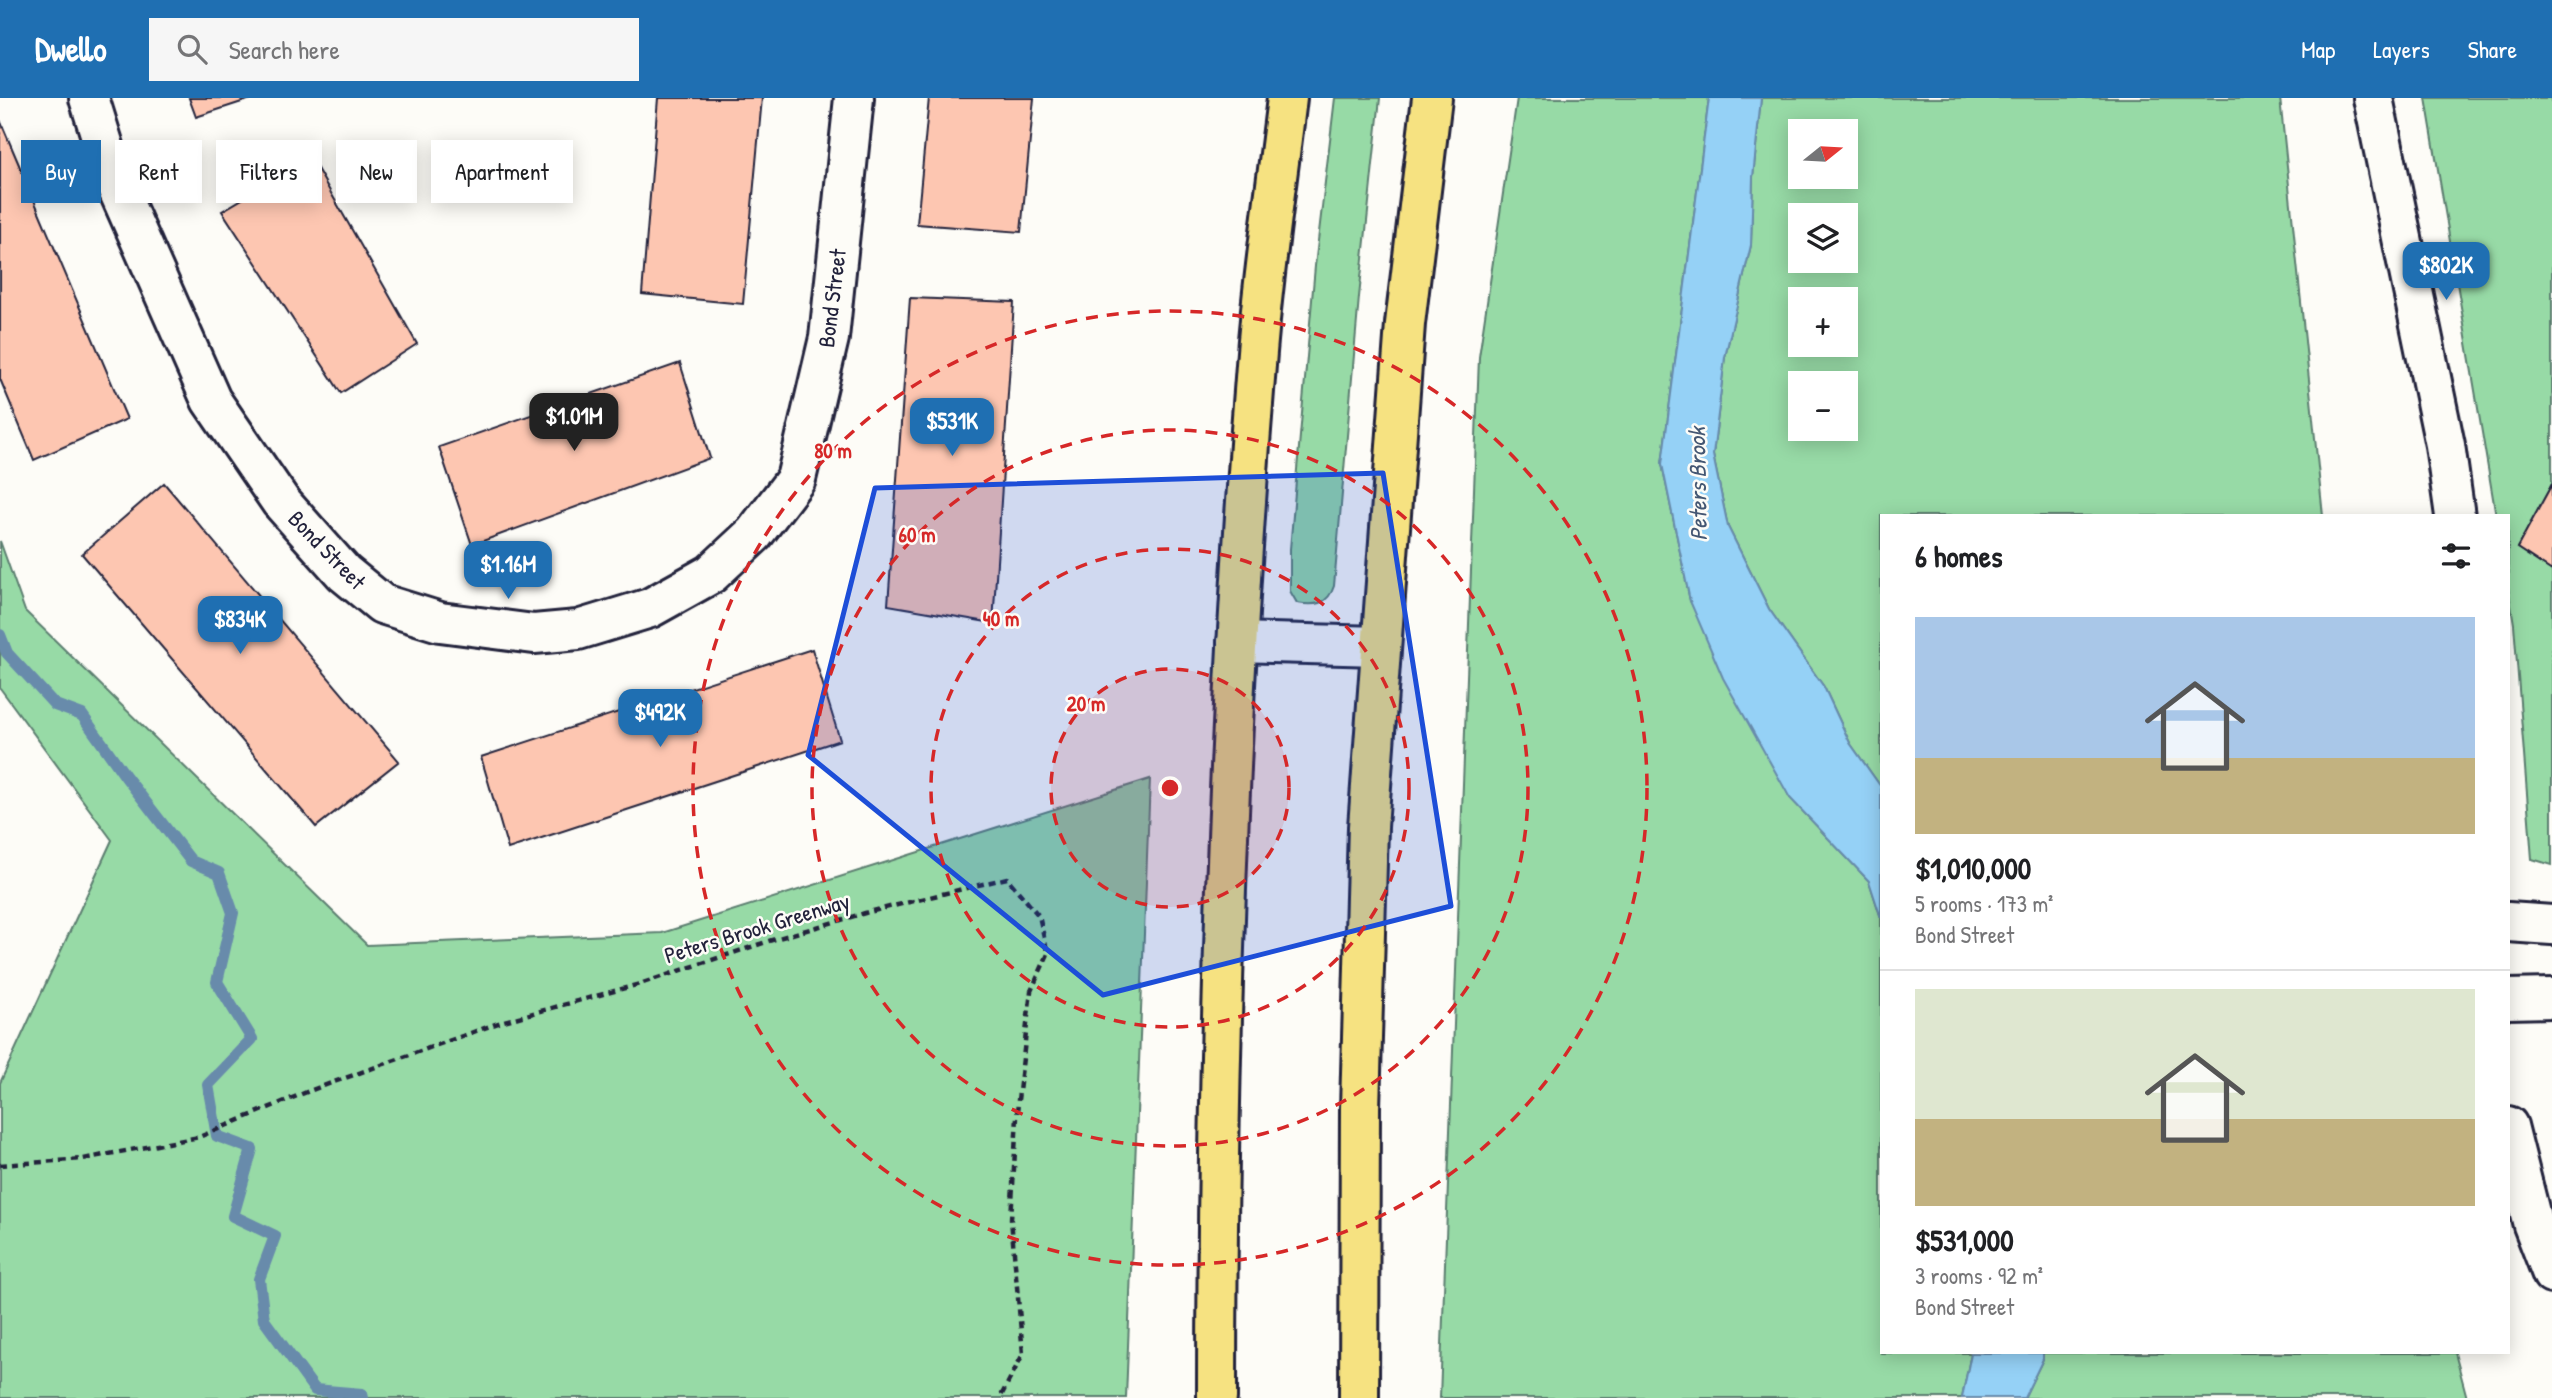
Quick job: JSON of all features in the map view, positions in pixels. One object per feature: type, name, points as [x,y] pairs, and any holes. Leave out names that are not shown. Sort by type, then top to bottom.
[{"type":"highway","points":[[1217,1398],[1225,860],[1258,348],[1287,98]]},
{"type":"highway","points":[[1359,1398],[1360,1108],[1368,827],[1405,324],[1432,98]]},
{"type":"street","name":"Bond Street","points":[[89,98],[116,185],[211,400],[281,502],[344,573],[382,604],[440,621],[534,634],[578,630],[650,608],[711,574],[754,534],[796,479],[829,338],[854,98]]},
{"type":"street","points":[[2373,98],[2445,445],[2455,514]]},
{"type":"street","points":[[1237,642],[1380,646]]},
{"type":"street","points":[[2510,922],[2552,925]]},
{"type":"street","points":[[2510,999],[2552,998]]},
{"type":"street","points":[[2510,1134],[2533,1225],[2552,1274]]},
{"type":"path","name":"Peters Brook Greenway","points":[[0,1165],[83,1159],[199,1137],[309,1091],[504,1021],[640,984],[772,940],[865,913],[1007,878],[1039,916],[1048,954],[1031,991],[1016,1127],[1011,1219],[1023,1353],[1000,1398]]},
{"type":"highlighted area","points":[[1383,473],[1451,906],[1103,995],[808,755],[875,488]]},
{"type":"green space","points":[[1335,98],[1380,98],[1359,297],[1334,586],[1324,601],[1310,604],[1297,603],[1290,591],[1290,549],[1315,266]]},
{"type":"green space","points":[[1517,98],[1709,98],[1662,464],[1690,601],[1790,798],[1869,881],[1880,915],[1880,1354],[1971,1354],[1962,1398],[1440,1398],[1479,357]]},
{"type":"green space","points":[[1761,98],[2280,98],[2323,514],[1880,514],[1880,786],[1850,743],[1824,687],[1769,609],[1728,527],[1713,455],[1725,357],[1751,245],[1753,177]]},
{"type":"green space","points":[[2426,98],[2552,98],[2552,484],[2517,548],[2552,571],[2552,865],[2532,859],[2510,599],[2510,514],[2496,514]]},
{"type":"green space","points":[[0,541],[25,611],[367,945],[662,933],[1150,779],[1126,1398],[0,1398],[0,1083],[112,840],[0,688]]},
{"type":"green space","points":[[2043,1354],[2455,1354],[2467,1398],[2024,1398]]},
{"type":"water","name":"Peters Brook","points":[[1709,98],[1761,98],[1753,177],[1751,245],[1725,357],[1713,455],[1728,527],[1769,609],[1824,687],[1850,743],[1880,786],[1880,915],[1869,881],[1790,798],[1723,678],[1690,601],[1662,464]]},
{"type":"water","points":[[1971,1354],[2043,1354],[2024,1398],[1962,1398]]},
{"type":"building","points":[[189,98],[254,98],[196,117]]},
{"type":"building","points":[[658,98],[762,98],[743,304],[642,294]]},
{"type":"building","points":[[929,98],[1034,98],[1021,232],[917,224]]},
{"type":"building","points":[[0,120],[21,169],[21,203],[35,203],[127,419],[34,460],[0,379]]},
{"type":"building","points":[[322,177],[417,344],[341,393],[222,211],[235,203],[322,203]]},
{"type":"building","points":[[910,298],[1014,302],[993,623],[888,605]]},
{"type":"building","points":[[680,363],[710,458],[472,545],[439,447]]},
{"type":"building","points":[[164,483],[399,761],[316,827],[82,554]]},
{"type":"building","points":[[2552,484],[2552,571],[2517,548]]},
{"type":"building","points":[[812,649],[840,740],[508,849],[481,757]]},
{"type":"waterway","points":[[0,635],[7,653],[55,705],[82,715],[191,861],[219,873],[233,913],[217,982],[252,1039],[208,1085],[217,1136],[252,1149],[233,1216],[275,1236],[259,1279],[264,1320],[315,1390],[362,1394],[363,1398]]}]
